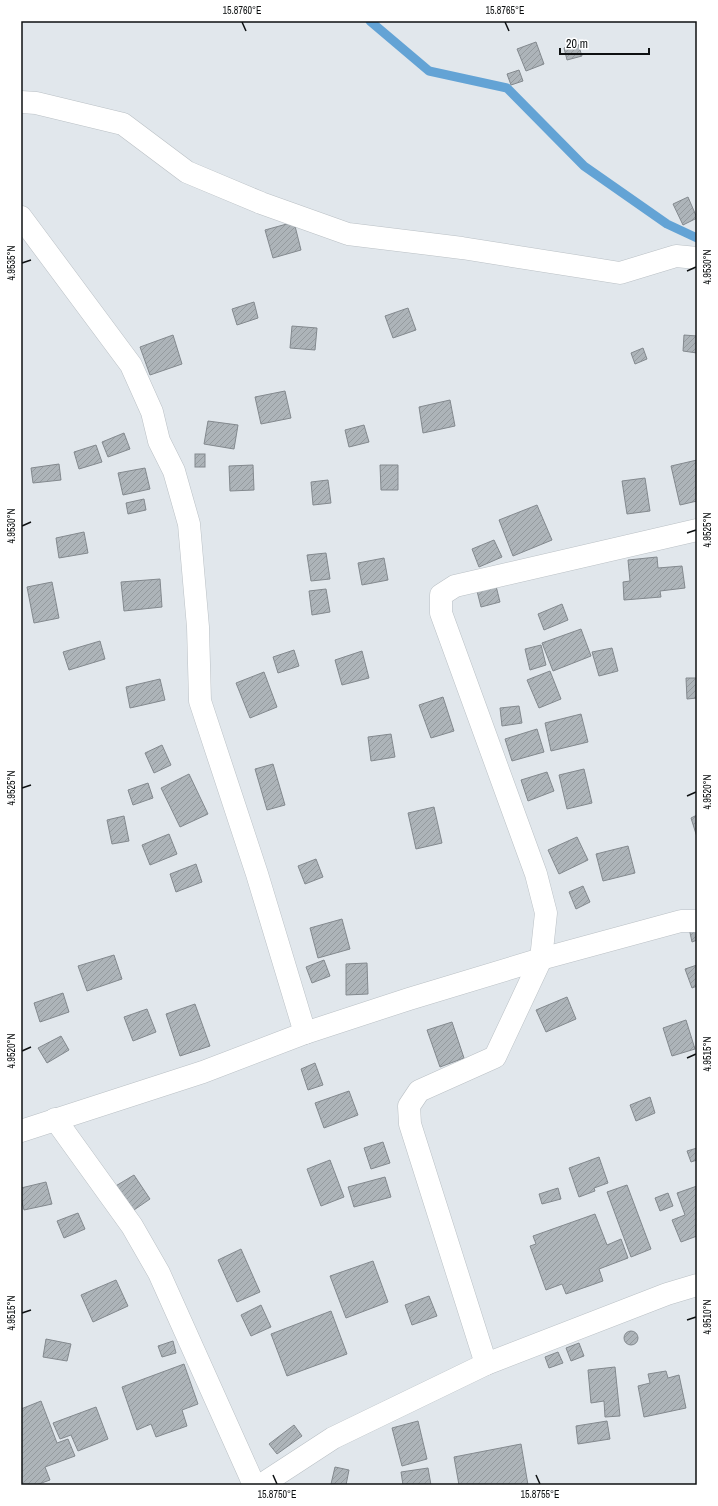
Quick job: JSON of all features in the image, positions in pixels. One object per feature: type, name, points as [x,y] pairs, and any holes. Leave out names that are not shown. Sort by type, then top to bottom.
[{"type":"street","points":[[21,102],[36,103],[123,124],[187,172],[261,202],[348,234],[462,248],[620,273],[676,256],[697,258]]},
{"type":"street","points":[[21,217],[131,365],[152,412],[159,441],[174,471],[189,524],[198,628],[200,701],[257,874],[305,1033]]},
{"type":"street","points":[[486,1364],[410,1124],[409,1106],[419,1091],[495,1057],[541,959],[546,913],[536,874],[441,613],[442,595],[455,586],[697,530]]},
{"type":"street","points":[[21,1131],[203,1072],[305,1033],[541,959],[682,921],[697,921]]},
{"type":"street","points":[[55,1119],[132,1226],[159,1273],[254,1485]]},
{"type":"street","points":[[261,1485],[333,1438],[486,1364],[668,1294],[697,1285]]},
{"type":"building","points":[[536,42],[544,64],[526,71],[517,49]]},
{"type":"building","points":[[578,44],[582,56],[567,60],[564,48]]},
{"type":"building","points":[[519,70],[523,81],[511,85],[507,74]]},
{"type":"building","points":[[688,197],[697,218],[683,225],[673,204]]},
{"type":"building","points":[[294,222],[301,250],[273,258],[265,230]]},
{"type":"building","points":[[254,302],[258,318],[237,325],[232,309]]},
{"type":"building","points":[[408,308],[416,330],[393,338],[385,316]]},
{"type":"building","points":[[292,326],[317,328],[315,350],[290,348]]},
{"type":"building","points":[[173,335],[182,364],[150,375],[140,347]]},
{"type":"building","points":[[684,335],[697,336],[697,353],[683,351]]},
{"type":"building","points":[[643,348],[647,359],[635,364],[631,353]]},
{"type":"building","points":[[285,391],[291,418],[261,424],[255,397]]},
{"type":"building","points":[[450,400],[455,426],[423,433],[419,407]]},
{"type":"building","points":[[208,421],[238,425],[234,449],[204,444]]},
{"type":"building","points":[[364,425],[369,442],[349,447],[345,430]]},
{"type":"building","points":[[124,433],[130,449],[108,457],[102,442]]},
{"type":"building","points":[[96,445],[102,462],[79,469],[74,452]]},
{"type":"building","points":[[195,454],[205,454],[205,467],[195,467]]},
{"type":"building","points":[[697,460],[697,501],[680,505],[671,466]]},
{"type":"building","points":[[59,464],[61,480],[33,483],[31,468]]},
{"type":"building","points":[[253,465],[254,490],[230,491],[229,466]]},
{"type":"building","points":[[380,465],[398,465],[398,490],[381,490]]},
{"type":"building","points":[[145,468],[150,489],[123,495],[118,473]]},
{"type":"building","points":[[645,478],[650,511],[627,514],[622,481]]},
{"type":"building","points":[[328,480],[331,503],[313,505],[311,482]]},
{"type":"building","points":[[144,499],[146,510],[128,514],[126,503]]},
{"type":"building","points":[[537,505],[552,540],[513,556],[499,520]]},
{"type":"building","points":[[84,532],[88,553],[59,558],[56,538]]},
{"type":"building","points":[[494,540],[502,557],[479,567],[472,549]]},
{"type":"building","points":[[326,553],[330,579],[311,581],[307,555]]},
{"type":"building","points":[[657,557],[658,568],[682,566],[685,588],[660,591],[661,597],[624,600],[623,582],[630,581],[628,560]]},
{"type":"building","points":[[384,558],[388,580],[362,585],[358,563]]},
{"type":"building","points":[[160,579],[162,607],[124,611],[121,582]]},
{"type":"building","points":[[52,582],[59,618],[34,623],[27,587]]},
{"type":"building","points":[[496,586],[500,602],[481,607],[477,591]]},
{"type":"building","points":[[326,589],[330,612],[312,615],[309,591]]},
{"type":"building","points":[[562,604],[568,620],[544,630],[538,614]]},
{"type":"building","points":[[581,629],[591,656],[553,671],[542,643]]},
{"type":"building","points":[[100,641],[105,659],[69,670],[63,652]]},
{"type":"building","points":[[541,645],[546,665],[530,670],[525,649]]},
{"type":"building","points":[[612,648],[618,671],[599,676],[592,652]]},
{"type":"building","points":[[294,650],[299,666],[278,673],[273,657]]},
{"type":"building","points":[[362,651],[369,678],[342,685],[335,660]]},
{"type":"building","points":[[550,671],[561,699],[539,708],[527,680]]},
{"type":"building","points":[[264,672],[277,707],[250,718],[236,683]]},
{"type":"building","points":[[686,678],[697,678],[697,698],[687,699]]},
{"type":"building","points":[[160,679],[165,700],[130,708],[126,687]]},
{"type":"building","points":[[443,697],[454,731],[431,738],[419,705]]},
{"type":"building","points":[[519,706],[522,723],[502,726],[500,708]]},
{"type":"building","points":[[581,714],[588,742],[551,751],[545,723]]},
{"type":"building","points":[[537,729],[544,752],[512,761],[505,739]]},
{"type":"building","points":[[391,734],[395,757],[371,761],[368,737]]},
{"type":"building","points":[[162,745],[171,765],[154,773],[145,753]]},
{"type":"building","points":[[273,764],[285,805],[267,810],[255,769]]},
{"type":"building","points":[[584,769],[592,803],[567,809],[559,775]]},
{"type":"building","points":[[547,772],[554,791],[528,801],[521,780]]},
{"type":"building","points":[[189,774],[208,814],[180,827],[161,788]]},
{"type":"building","points":[[148,783],[153,798],[133,805],[128,790]]},
{"type":"building","points":[[434,807],[442,843],[416,849],[408,813]]},
{"type":"building","points":[[697,815],[697,837],[691,818]]},
{"type":"building","points":[[124,816],[129,841],[112,844],[107,820]]},
{"type":"building","points":[[169,834],[177,854],[150,865],[142,845]]},
{"type":"building","points":[[577,837],[588,860],[559,874],[548,850]]},
{"type":"building","points":[[628,846],[635,873],[603,881],[596,854]]},
{"type":"building","points":[[316,859],[323,877],[305,884],[298,866]]},
{"type":"building","points":[[196,864],[202,882],[176,892],[170,874]]},
{"type":"building","points":[[583,886],[590,902],[576,909],[569,892]]},
{"type":"building","points":[[342,919],[350,949],[318,958],[310,928]]},
{"type":"building","points":[[697,926],[697,940],[692,942],[689,928]]},
{"type":"building","points":[[114,955],[122,979],[87,991],[78,966]]},
{"type":"building","points":[[324,960],[330,976],[312,983],[306,967]]},
{"type":"building","points":[[367,963],[368,994],[346,995],[346,964]]},
{"type":"building","points":[[697,965],[697,986],[692,988],[685,969]]},
{"type":"building","points":[[63,993],[69,1012],[40,1022],[34,1003]]},
{"type":"building","points":[[567,997],[576,1019],[546,1032],[536,1010]]},
{"type":"building","points":[[195,1004],[210,1046],[180,1056],[166,1014]]},
{"type":"building","points":[[147,1009],[156,1032],[133,1041],[124,1017]]},
{"type":"building","points":[[686,1020],[695,1049],[672,1056],[663,1028]]},
{"type":"building","points":[[452,1022],[464,1058],[440,1067],[427,1030]]},
{"type":"building","points":[[61,1036],[69,1050],[47,1063],[38,1048]]},
{"type":"building","points":[[315,1063],[323,1085],[308,1090],[301,1069]]},
{"type":"building","points":[[349,1091],[358,1115],[324,1128],[315,1103]]},
{"type":"building","points":[[650,1097],[655,1113],[636,1121],[630,1105]]},
{"type":"building","points":[[383,1142],[390,1163],[371,1169],[364,1148]]},
{"type":"building","points":[[697,1148],[697,1160],[691,1162],[687,1151]]},
{"type":"building","points":[[599,1157],[608,1183],[594,1188],[595,1191],[579,1197],[569,1168]]},
{"type":"building","points":[[330,1160],[344,1197],[321,1206],[307,1169]]},
{"type":"building","points":[[134,1175],[150,1199],[131,1212],[114,1187]]},
{"type":"building","points":[[385,1177],[391,1197],[354,1207],[348,1187]]},
{"type":"building","points":[[46,1182],[52,1204],[24,1210],[21,1198],[21,1188]]},
{"type":"building","points":[[627,1185],[651,1249],[631,1257],[607,1192]]},
{"type":"building","points":[[697,1186],[697,1236],[681,1242],[672,1220],[685,1215],[677,1193]]},
{"type":"building","points":[[558,1188],[561,1199],[542,1204],[539,1194]]},
{"type":"building","points":[[668,1193],[673,1206],[660,1211],[655,1198]]},
{"type":"building","points":[[78,1213],[85,1229],[64,1238],[57,1221]]},
{"type":"building","points":[[595,1214],[607,1245],[621,1239],[628,1258],[599,1269],[603,1281],[566,1294],[562,1284],[546,1290],[530,1246],[536,1244],[533,1236]]},
{"type":"building","points":[[241,1249],[260,1292],[237,1302],[218,1260]]},
{"type":"building","points":[[373,1261],[388,1302],[346,1318],[330,1276]]},
{"type":"building","points":[[116,1280],[128,1306],[93,1322],[81,1295]]},
{"type":"building","points":[[429,1296],[437,1316],[412,1325],[405,1305]]},
{"type":"building","points":[[261,1305],[271,1327],[251,1336],[241,1315]]},
{"type":"building","points":[[331,1311],[347,1354],[287,1376],[271,1334]]},
{"type":"building","points":[[631,1331],[636,1333],[638,1338],[636,1343],[631,1345],[626,1343],[624,1338],[626,1333]]},
{"type":"building","points":[[46,1339],[71,1344],[67,1361],[43,1357]]},
{"type":"building","points":[[173,1341],[176,1353],[162,1357],[158,1346]]},
{"type":"building","points":[[579,1343],[584,1356],[571,1361],[566,1348]]},
{"type":"building","points":[[558,1352],[563,1363],[549,1368],[545,1357]]},
{"type":"building","points":[[184,1364],[198,1404],[182,1410],[187,1426],[156,1437],[151,1424],[137,1430],[122,1387]]},
{"type":"building","points":[[615,1367],[620,1416],[605,1417],[604,1401],[591,1403],[588,1370]]},
{"type":"building","points":[[666,1371],[668,1378],[679,1375],[686,1408],[644,1417],[638,1386],[650,1383],[648,1374]]},
{"type":"building","points":[[41,1401],[57,1443],[68,1439],[75,1456],[45,1467],[50,1480],[36,1485],[21,1485],[21,1409]]},
{"type":"building","points":[[96,1407],[108,1439],[78,1451],[71,1435],[60,1439],[53,1423]]},
{"type":"building","points":[[418,1421],[427,1459],[402,1466],[392,1428]]},
{"type":"building","points":[[607,1421],[610,1439],[578,1444],[576,1426]]},
{"type":"building","points":[[294,1425],[302,1436],[277,1454],[269,1444]]},
{"type":"building","points":[[521,1444],[528,1485],[459,1485],[454,1457]]},
{"type":"building","points":[[335,1467],[349,1470],[346,1485],[331,1484]]},
{"type":"building","points":[[428,1468],[431,1485],[403,1485],[401,1472]]},
{"type":"waterway","points":[[370,21],[429,71],[507,88],[584,166],[667,224],[697,238]]}]
